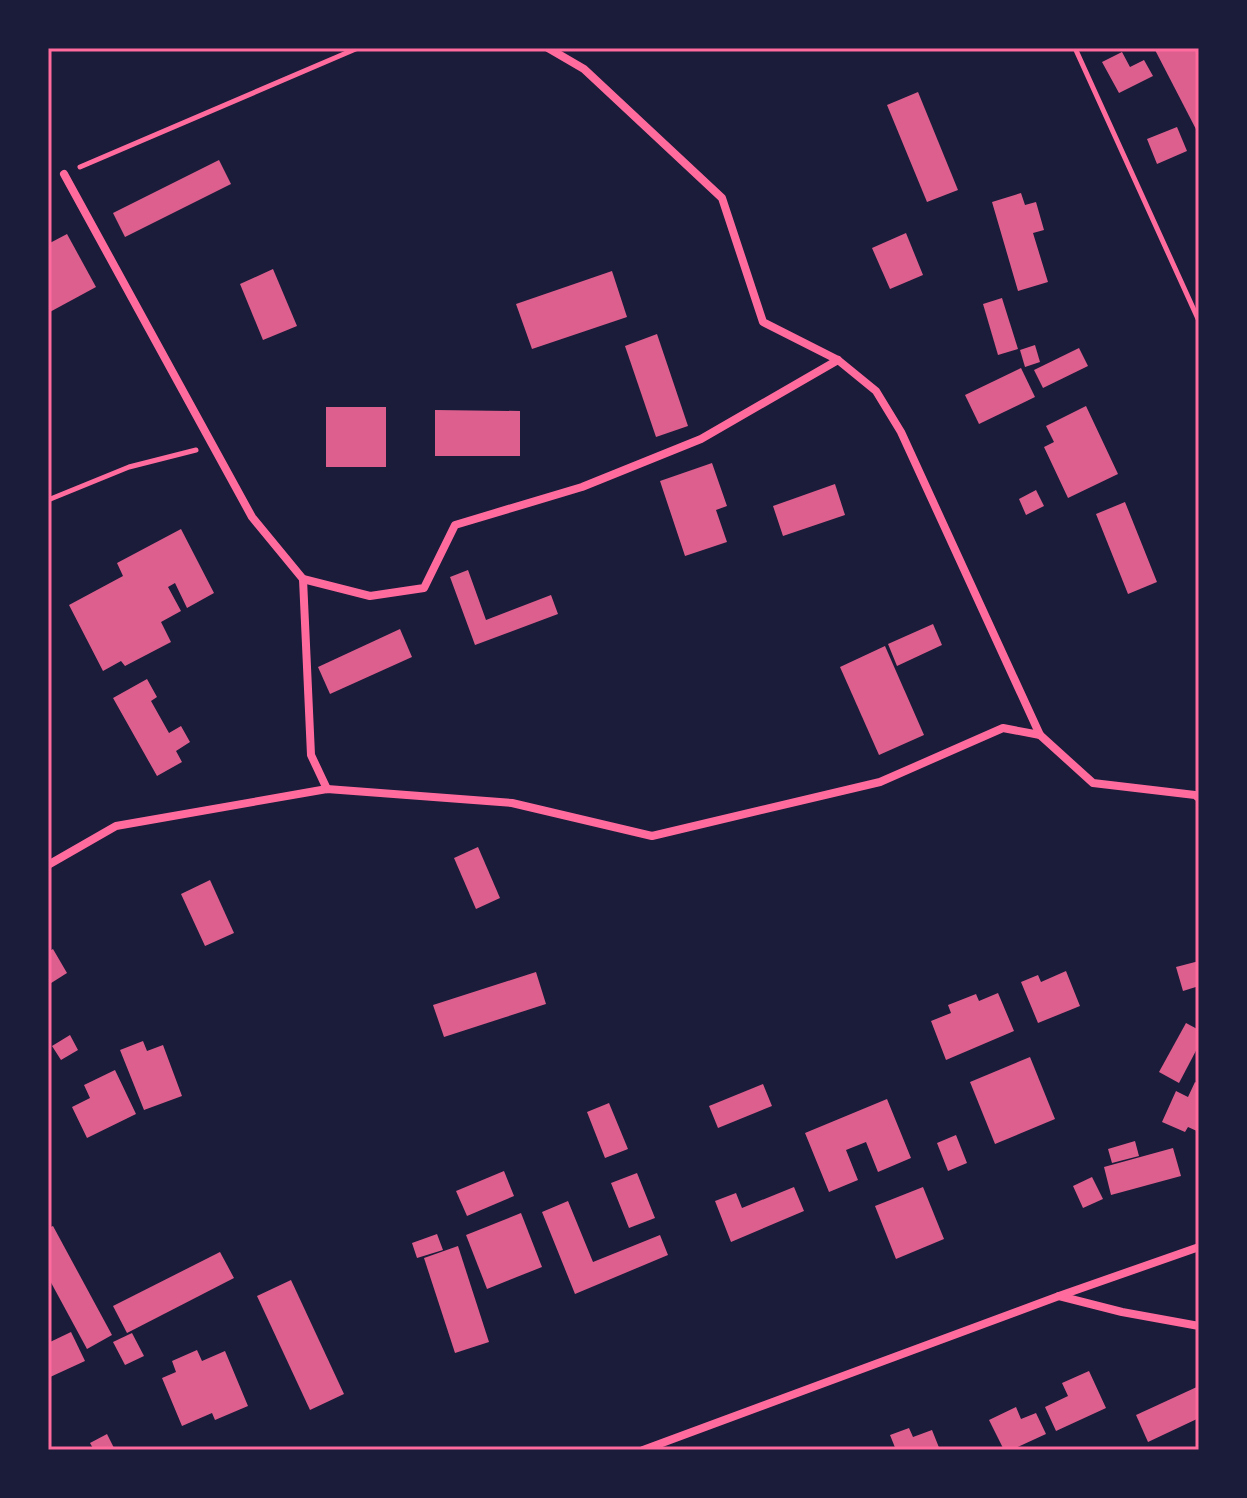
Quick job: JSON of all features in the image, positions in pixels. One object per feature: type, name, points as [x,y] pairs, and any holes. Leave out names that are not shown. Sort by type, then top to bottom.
[{"type":"street","points":[[548,48],[584,69],[722,198],[763,322],[838,360],[876,391],[901,432],[1040,735],[1093,783],[1195,795],[1199,798]]},
{"type":"street","points":[[64,174],[252,517],[303,579],[370,596],[424,588],[455,525],[582,487],[701,439],[838,360]]},
{"type":"street","points":[[303,579],[311,755],[327,789]]},
{"type":"street","points":[[48,865],[116,826],[327,789],[512,803],[652,836],[880,782],[1003,728],[1040,735]]},
{"type":"street","points":[[643,1450],[1199,1247]]},
{"type":"street","points":[[1059,1296],[1122,1312],[1199,1326]]},
{"type":"path","points":[[64,174],[358,48]]},
{"type":"path","points":[[1075,48],[1199,321]]},
{"type":"path","points":[[48,500],[129,467],[212,446]]},
{"type":"building","points":[[1154,48],[1198,48],[1199,135]]},
{"type":"building","points":[[1122,52],[1130,67],[1144,60],[1153,76],[1119,93],[1102,62]]},
{"type":"building","points":[[918,92],[958,190],[927,202],[887,105]]},
{"type":"building","points":[[1177,127],[1187,151],[1157,164],[1147,139]]},
{"type":"building","points":[[219,160],[231,184],[125,237],[113,213]]},
{"type":"building","points":[[1021,193],[1025,205],[1036,202],[1044,230],[1033,233],[1048,282],[1018,291],[992,202]]},
{"type":"building","points":[[906,233],[923,275],[890,289],[872,248]]},
{"type":"building","points":[[67,234],[96,287],[48,313],[48,244]]},
{"type":"building","points":[[273,269],[297,326],[263,340],[240,284]]},
{"type":"building","points":[[612,271],[627,317],[532,349],[516,304]]},
{"type":"building","points":[[1002,298],[1018,349],[998,355],[983,304]]},
{"type":"building","points":[[657,334],[688,426],[656,437],[625,346]]},
{"type":"building","points":[[1035,345],[1040,362],[1025,367],[1020,350]]},
{"type":"building","points":[[1079,348],[1088,366],[1043,388],[1034,370]]},
{"type":"building","points":[[1021,368],[1035,397],[979,424],[965,395]]},
{"type":"building","points":[[1086,406],[1118,474],[1068,498],[1044,447],[1054,442],[1046,426]]},
{"type":"building","points":[[326,407],[386,407],[386,467],[326,467]]},
{"type":"building","points":[[435,410],[520,411],[520,456],[435,456]]},
{"type":"building","points":[[712,463],[727,506],[716,510],[727,542],[685,556],[660,481]]},
{"type":"building","points":[[835,484],[845,515],[783,536],[773,506]]},
{"type":"building","points":[[1036,490],[1044,506],[1026,515],[1019,499]]},
{"type":"building","points":[[1125,502],[1157,582],[1128,594],[1096,514]]},
{"type":"building","points":[[181,529],[214,593],[187,608],[175,583],[168,587],[181,611],[161,622],[171,642],[125,666],[121,661],[103,671],[69,605],[123,576],[117,563]]},
{"type":"building","points":[[468,570],[486,620],[551,595],[558,614],[475,645],[450,577]]},
{"type":"building","points":[[933,624],[942,645],[897,666],[888,644]]},
{"type":"building","points":[[400,629],[412,657],[330,694],[318,667]]},
{"type":"building","points":[[885,646],[924,735],[879,755],[840,667]]},
{"type":"building","points":[[147,679],[157,697],[151,701],[169,733],[181,726],[190,742],[176,751],[182,762],[157,776],[113,698]]},
{"type":"building","points":[[478,847],[500,898],[476,909],[454,858]]},
{"type":"building","points":[[210,880],[234,933],[205,946],[181,894]]},
{"type":"building","points":[[53,949],[67,973],[48,985],[48,952]]},
{"type":"building","points":[[1199,961],[1199,986],[1183,991],[1176,967]]},
{"type":"building","points":[[1066,971],[1080,1006],[1038,1023],[1021,982],[1038,975],[1041,982]]},
{"type":"building","points":[[536,972],[546,1004],[444,1037],[433,1005]]},
{"type":"building","points":[[998,993],[1014,1031],[946,1060],[931,1021],[951,1013],[948,1005],[976,994],[979,1001]]},
{"type":"building","points":[[1186,1023],[1199,1030],[1199,1045],[1179,1083],[1159,1072]]},
{"type":"building","points":[[70,1035],[78,1050],[61,1060],[52,1046]]},
{"type":"building","points":[[143,1041],[147,1051],[163,1045],[182,1096],[144,1110],[120,1050]]},
{"type":"building","points":[[1030,1057],[1055,1119],[995,1144],[970,1082]]},
{"type":"building","points":[[115,1070],[136,1114],[87,1138],[72,1107],[90,1098],[84,1085]]},
{"type":"building","points":[[1195,1082],[1199,1084],[1199,1132],[1188,1127],[1185,1132],[1162,1122],[1176,1091],[1188,1097]]},
{"type":"building","points":[[763,1084],[772,1106],[718,1128],[709,1106]]},
{"type":"building","points":[[887,1099],[911,1158],[878,1172],[866,1142],[846,1150],[858,1180],[829,1192],[805,1133]]},
{"type":"building","points":[[609,1103],[628,1149],[605,1158],[587,1112]]},
{"type":"building","points":[[956,1135],[967,1163],[948,1171],[937,1143]]},
{"type":"building","points":[[1135,1141],[1139,1156],[1112,1163],[1108,1149]]},
{"type":"building","points":[[1173,1148],[1181,1176],[1111,1195],[1104,1167]]},
{"type":"building","points":[[504,1171],[514,1196],[467,1216],[456,1191]]},
{"type":"building","points":[[637,1173],[655,1218],[629,1228],[611,1183]]},
{"type":"building","points":[[1092,1177],[1103,1199],[1083,1208],[1073,1186]]},
{"type":"building","points":[[794,1187],[804,1211],[731,1242],[715,1201],[736,1193],[742,1208]]},
{"type":"building","points":[[923,1187],[944,1239],[896,1259],[875,1206]]},
{"type":"building","points":[[568,1201],[593,1262],[660,1235],[668,1255],[575,1294],[542,1212]]},
{"type":"building","points":[[521,1213],[542,1267],[487,1289],[466,1235]]},
{"type":"building","points":[[53,1226],[112,1335],[87,1349],[48,1277],[48,1228]]},
{"type":"building","points":[[437,1234],[443,1250],[417,1258],[412,1243]]},
{"type":"building","points":[[458,1246],[489,1342],[455,1353],[424,1258]]},
{"type":"building","points":[[220,1252],[234,1278],[127,1333],[113,1306]]},
{"type":"building","points":[[291,1280],[344,1394],[310,1410],[257,1296]]},
{"type":"building","points":[[71,1332],[85,1361],[48,1378],[48,1343]]},
{"type":"building","points":[[132,1333],[144,1356],[125,1365],[113,1342]]},
{"type":"building","points":[[197,1350],[202,1361],[225,1351],[248,1406],[215,1420],[212,1413],[182,1426],[162,1378],[176,1372],[172,1361]]},
{"type":"building","points":[[1089,1371],[1106,1408],[1056,1431],[1045,1407],[1068,1396],[1062,1383]]},
{"type":"building","points":[[1199,1386],[1199,1418],[1148,1442],[1136,1415]]},
{"type":"building","points":[[1016,1407],[1021,1419],[1036,1413],[1046,1434],[1011,1450],[1004,1450],[989,1420]]},
{"type":"building","points":[[909,1428],[913,1437],[932,1430],[940,1450],[896,1450],[890,1435]]},
{"type":"building","points":[[107,1434],[115,1450],[94,1450],[90,1443]]}]
